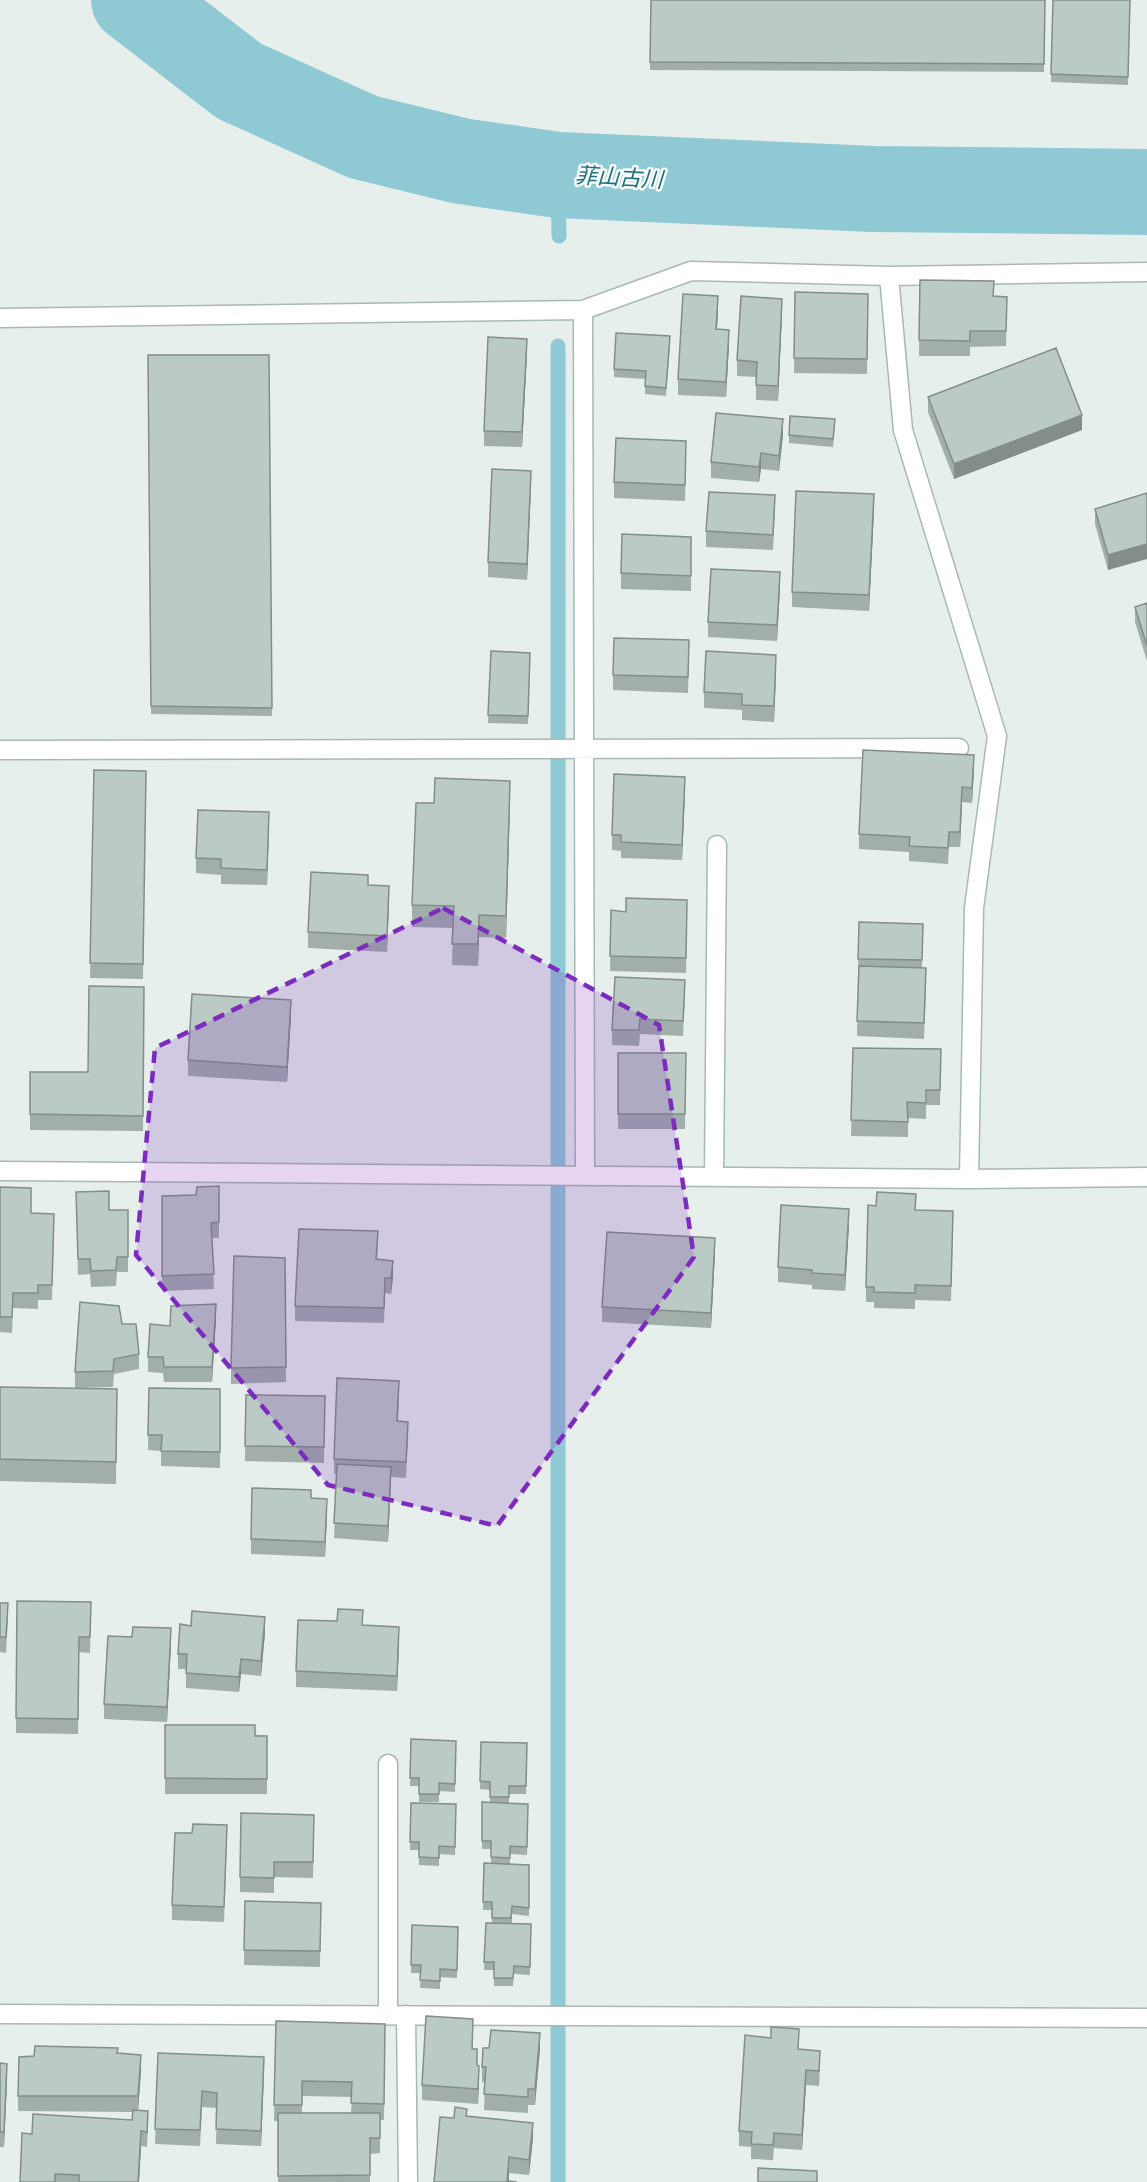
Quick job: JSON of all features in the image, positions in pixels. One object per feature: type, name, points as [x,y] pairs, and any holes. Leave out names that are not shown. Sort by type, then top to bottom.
[{"type":"street","points":[[0,318],[583,310],[691,271],[889,276],[1147,272]]},
{"type":"street","points":[[889,276],[903,429],[997,735],[974,908],[969,1179]]},
{"type":"street","points":[[583,310],[585,1176]]},
{"type":"street","points":[[0,750],[959,748]]},
{"type":"street","points":[[714,1177],[717,845]]},
{"type":"street","points":[[0,1171],[969,1179],[1147,1176]]},
{"type":"street","points":[[388,1764],[397,2015],[408,2182]]},
{"type":"street","points":[[0,2014],[1147,2018]]},
{"type":"highlighted area","points":[[443,908],[659,1025],[694,1257],[497,1526],[328,1485],[136,1255],[155,1048]]},
{"type":"building","points":[[651,0],[1045,0],[1044,64],[650,62]]},
{"type":"building","points":[[1053,0],[1130,0],[1128,77],[1051,74]]},
{"type":"building","points":[[920,280],[994,281],[993,296],[1007,297],[1006,331],[970,331],[970,341],[919,340]]},
{"type":"building","points":[[795,292],[868,294],[867,359],[794,358]]},
{"type":"building","points":[[683,294],[718,296],[716,329],[729,330],[726,382],[678,379]]},
{"type":"building","points":[[741,296],[782,299],[778,386],[756,385],[757,362],[737,360]]},
{"type":"building","points":[[616,333],[670,336],[666,388],[645,386],[646,371],[614,369]]},
{"type":"building","points":[[488,337],[527,339],[522,432],[484,431]]},
{"type":"building","points":[[1056,348],[1082,415],[954,464],[928,397]]},
{"type":"building","points":[[148,355],[269,355],[272,708],[151,706]]},
{"type":"building","points":[[716,413],[783,419],[779,456],[761,453],[759,467],[711,462]]},
{"type":"building","points":[[790,416],[835,419],[833,439],[789,435]]},
{"type":"building","points":[[616,438],[686,441],[685,485],[614,482]]},
{"type":"building","points":[[492,469],[531,471],[527,564],[488,562]]},
{"type":"building","points":[[796,491],[874,494],[869,595],[792,592]]},
{"type":"building","points":[[709,492],[775,495],[773,535],[706,531]]},
{"type":"building","points":[[1147,493],[1147,544],[1108,555],[1095,509]]},
{"type":"building","points":[[622,534],[691,537],[691,576],[621,573]]},
{"type":"building","points":[[711,569],[780,572],[777,625],[708,622]]},
{"type":"building","points":[[1147,603],[1147,646],[1135,607]]},
{"type":"building","points":[[614,638],[689,640],[688,677],[613,675]]},
{"type":"building","points":[[491,651],[530,653],[528,716],[488,715]]},
{"type":"building","points":[[706,651],[776,655],[774,706],[742,705],[742,694],[704,692]]},
{"type":"building","points":[[863,750],[974,755],[972,788],[962,787],[960,832],[949,832],[948,848],[909,846],[910,837],[859,834]]},
{"type":"building","points":[[94,770],[146,771],[143,964],[90,963]]},
{"type":"building","points":[[614,774],[685,777],[682,845],[621,842],[621,835],[612,835]]},
{"type":"building","points":[[435,778],[510,781],[506,916],[479,915],[478,944],[452,944],[454,906],[412,905],[416,803],[434,803]]},
{"type":"building","points":[[198,810],[269,812],[267,870],[221,868],[221,859],[196,858]]},
{"type":"building","points":[[311,872],[368,875],[368,885],[389,886],[387,936],[308,932]]},
{"type":"building","points":[[626,898],[687,900],[686,958],[610,956],[611,910],[626,912]]},
{"type":"building","points":[[859,922],[923,924],[922,960],[858,959]]},
{"type":"building","points":[[859,966],[926,968],[924,1023],[857,1021]]},
{"type":"building","points":[[615,977],[685,980],[683,1021],[640,1019],[639,1030],[612,1030]]},
{"type":"building","points":[[89,986],[144,987],[143,1116],[30,1114],[30,1072],[88,1072]]},
{"type":"building","points":[[192,994],[291,1000],[287,1067],[188,1060]]},
{"type":"building","points":[[853,1048],[941,1049],[940,1090],[926,1090],[926,1103],[907,1102],[908,1122],[851,1120]]},
{"type":"building","points":[[618,1053],[686,1053],[685,1114],[618,1114]]},
{"type":"building","points":[[219,1186],[219,1222],[211,1223],[214,1274],[162,1276],[162,1196],[196,1195],[197,1187]]},
{"type":"building","points":[[0,1187],[31,1188],[31,1213],[54,1214],[52,1285],[38,1285],[38,1293],[13,1293],[12,1317],[0,1317]]},
{"type":"building","points":[[109,1191],[109,1210],[128,1210],[128,1257],[117,1257],[116,1270],[91,1271],[90,1259],[78,1259],[76,1192]]},
{"type":"building","points":[[877,1192],[916,1194],[915,1210],[953,1211],[951,1286],[915,1285],[915,1293],[874,1292],[874,1287],[866,1287],[868,1205],[876,1206]]},
{"type":"building","points":[[781,1205],[849,1209],[845,1275],[812,1273],[812,1270],[778,1267]]},
{"type":"building","points":[[299,1229],[378,1231],[376,1259],[393,1261],[391,1278],[385,1278],[384,1308],[295,1306]]},
{"type":"building","points":[[607,1232],[715,1238],[711,1313],[602,1307]]},
{"type":"building","points":[[234,1256],[285,1258],[286,1367],[231,1368]]},
{"type":"building","points":[[80,1302],[119,1306],[122,1324],[136,1324],[139,1354],[114,1359],[113,1371],[75,1372]]},
{"type":"building","points":[[216,1304],[212,1367],[164,1367],[163,1357],[148,1357],[150,1324],[170,1326],[171,1306]]},
{"type":"building","points":[[337,1378],[399,1381],[397,1421],[408,1422],[406,1462],[334,1459]]},
{"type":"building","points":[[0,1387],[117,1389],[116,1462],[0,1459]]},
{"type":"building","points":[[149,1388],[220,1389],[220,1452],[161,1451],[162,1435],[148,1435]]},
{"type":"building","points":[[246,1395],[325,1396],[324,1447],[245,1446]]},
{"type":"building","points":[[337,1464],[391,1467],[388,1526],[334,1523]]},
{"type":"building","points":[[252,1488],[311,1490],[311,1498],[327,1499],[325,1542],[251,1539]]},
{"type":"building","points":[[17,1601],[91,1602],[90,1637],[79,1637],[78,1719],[16,1718]]},
{"type":"building","points":[[0,1603],[8,1603],[6,1637],[0,1637]]},
{"type":"building","points":[[338,1609],[363,1610],[362,1625],[399,1627],[397,1676],[296,1671],[298,1620],[337,1621]]},
{"type":"building","points":[[192,1611],[265,1617],[261,1661],[241,1659],[239,1677],[186,1673],[187,1654],[178,1654],[180,1624],[191,1626]]},
{"type":"building","points":[[133,1627],[171,1628],[167,1707],[104,1704],[108,1636],[132,1637]]},
{"type":"building","points":[[165,1725],[255,1725],[255,1736],[267,1736],[267,1779],[165,1778]]},
{"type":"building","points":[[411,1739],[456,1741],[455,1784],[439,1783],[439,1794],[419,1794],[419,1778],[410,1778]]},
{"type":"building","points":[[481,1742],[527,1743],[526,1786],[509,1786],[509,1797],[490,1797],[490,1782],[480,1781]]},
{"type":"building","points":[[482,1802],[528,1804],[527,1847],[510,1846],[510,1858],[491,1857],[491,1841],[482,1841]]},
{"type":"building","points":[[411,1803],[456,1804],[455,1847],[439,1846],[439,1858],[419,1857],[419,1842],[410,1842]]},
{"type":"building","points":[[241,1813],[314,1815],[313,1862],[274,1862],[274,1878],[240,1877]]},
{"type":"building","points":[[193,1824],[227,1825],[224,1907],[172,1905],[175,1833],[192,1833]]},
{"type":"building","points":[[484,1863],[529,1865],[529,1908],[512,1906],[511,1918],[492,1918],[492,1902],[483,1902]]},
{"type":"building","points":[[245,1901],[321,1903],[320,1951],[244,1950]]},
{"type":"building","points":[[486,1923],[531,1924],[530,1967],[514,1966],[513,1978],[494,1978],[494,1962],[484,1962]]},
{"type":"building","points":[[412,1925],[458,1927],[457,1970],[440,1969],[440,1981],[420,1980],[421,1965],[411,1965]]},
{"type":"building","points":[[426,2016],[473,2019],[472,2049],[477,2049],[478,2089],[422,2085]]},
{"type":"building","points":[[276,2021],[385,2024],[384,2104],[351,2103],[352,2082],[302,2081],[302,2105],[274,2105]]},
{"type":"building","points":[[771,2027],[799,2029],[798,2049],[820,2051],[819,2071],[806,2070],[802,2135],[774,2133],[773,2145],[751,2144],[752,2132],[739,2131],[745,2035],[771,2038]]},
{"type":"building","points":[[491,2030],[540,2033],[535,2089],[528,2089],[528,2097],[484,2094],[486,2067],[482,2067],[483,2048],[489,2048]]},
{"type":"building","points":[[35,2046],[118,2048],[117,2053],[141,2055],[138,2096],[18,2096],[19,2057],[34,2056]]},
{"type":"building","points":[[158,2053],[264,2057],[261,2131],[216,2129],[217,2093],[202,2091],[200,2130],[155,2129]]},
{"type":"building","points":[[0,2063],[7,2064],[4,2132],[0,2132]]},
{"type":"building","points":[[455,2107],[467,2109],[466,2116],[533,2123],[529,2160],[509,2157],[507,2181],[517,2182],[434,2182],[440,2117],[454,2118]]},
{"type":"building","points":[[133,2110],[148,2111],[147,2132],[141,2131],[138,2182],[79,2182],[79,2175],[55,2174],[55,2182],[20,2182],[22,2133],[32,2134],[33,2114],[132,2120]]},
{"type":"building","points":[[278,2113],[380,2113],[380,2138],[370,2138],[370,2175],[278,2176]]},
{"type":"building","points":[[758,2168],[817,2171],[817,2182],[758,2182]]},
{"type":"waterway","name":"菲山古川","points":[[134,0],[239,81],[363,137],[461,161],[558,175],[873,189],[1147,192]]},
{"type":"waterway","points":[[558,175],[559,236]]},
{"type":"waterway","points":[[558,346],[558,2182]]}]
